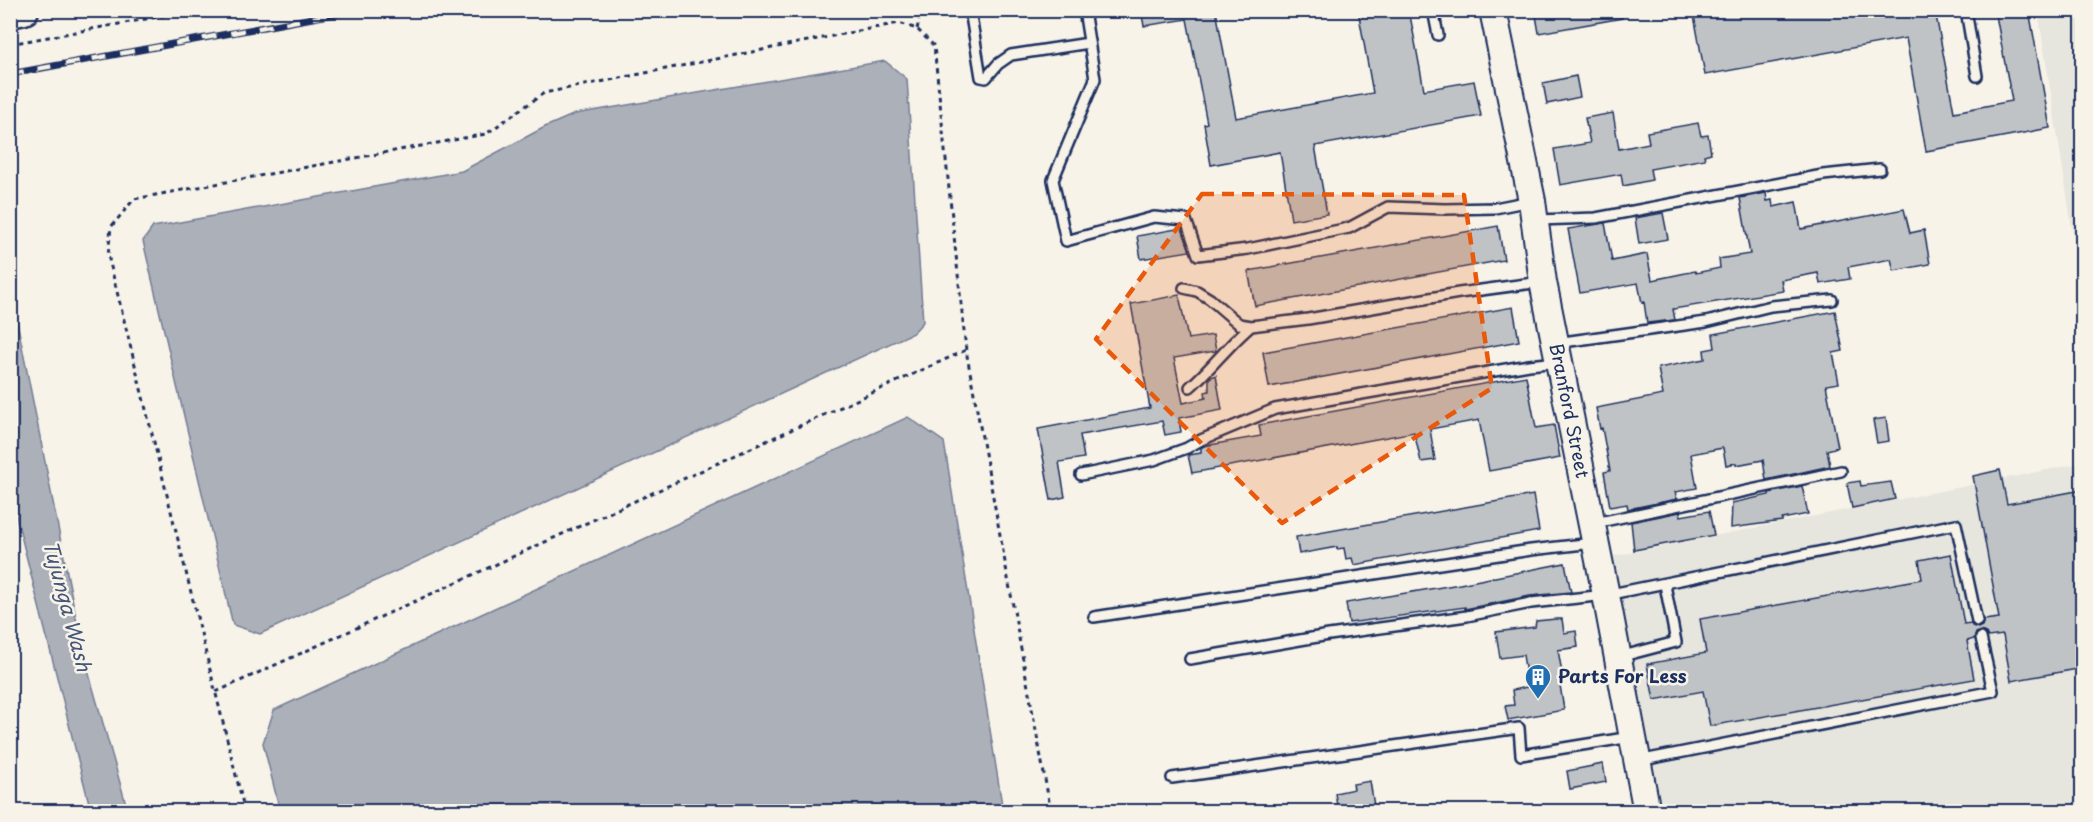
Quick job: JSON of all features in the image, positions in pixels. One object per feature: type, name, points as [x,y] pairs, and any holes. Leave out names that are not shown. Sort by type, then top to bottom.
[{"type":"main road","points":[[10,13],[24,10]]},
{"type":"main road","name":"Branford Street","points":[[1493,10],[1534,211],[1543,282],[1647,812]]},
{"type":"lane","points":[[970,10],[981,77],[986,78],[998,63],[1011,55],[1089,43]]},
{"type":"lane","points":[[1084,10],[1095,79],[1053,180],[1066,241],[1154,218],[1186,220],[1198,255],[1248,249],[1349,228],[1388,207],[1445,210],[1496,208],[1596,218],[1823,175],[1880,169]]},
{"type":"lane","points":[[1433,10],[1438,35]]},
{"type":"lane","points":[[1966,10],[1977,76]]},
{"type":"lane","points":[[1184,288],[1197,291],[1210,298],[1239,324],[1251,326],[1543,282]]},
{"type":"lane","points":[[1081,475],[1154,460],[1275,409],[1528,365],[1558,352],[1706,322],[1771,306],[1832,300]]},
{"type":"lane","points":[[1190,387],[1206,373],[1236,338],[1251,326]]},
{"type":"lane","points":[[1094,617],[1531,550],[1841,471]]},
{"type":"lane","points":[[1190,659],[1329,635],[1467,616],[1531,603],[1606,595],[1665,585],[1956,524],[1977,621]]},
{"type":"lane","points":[[1617,657],[1676,642],[1665,585]]},
{"type":"lane","points":[[1172,778],[1519,728],[1521,755],[1636,749],[1993,691],[1981,638]]},
{"type":"path","points":[[917,29],[922,10]]},
{"type":"path","points":[[10,44],[194,11]]},
{"type":"path","points":[[245,812],[108,255],[111,227],[134,199],[486,134],[544,93],[899,23],[917,29],[934,46],[966,350],[1051,812]]},
{"type":"path","points":[[216,693],[966,350]]},
{"type":"highlighted area","points":[[1202,194],[1464,195],[1492,388],[1282,523],[1096,339]]},
{"type":"shaded area","points":[[2038,11],[2082,11],[2082,291]]},
{"type":"shaded area","points":[[2082,463],[2082,811],[1660,811],[1614,556]]},
{"type":"water","points":[[885,61],[907,79],[923,322],[913,333],[260,634],[233,625],[143,241],[153,227],[462,171],[545,127],[575,114]]},
{"type":"water","name":"Tujunga Wash","points":[[10,286],[83,653],[128,811],[91,811],[12,500],[10,490]]},
{"type":"water","points":[[908,417],[944,442],[1003,811],[280,811],[263,743],[274,710]]},
{"type":"building","points":[[1141,10],[1216,10],[1236,118],[1373,93],[1358,10],[1409,10],[1424,90],[1474,81],[1481,116],[1315,146],[1327,214],[1291,220],[1280,152],[1211,165],[1204,124],[1207,123],[1187,19],[1144,26]]},
{"type":"building","points":[[1535,10],[1622,10],[1622,18],[1539,33]]},
{"type":"building","points":[[1693,10],[1773,10],[1773,15],[1802,10],[1935,10],[1954,112],[2012,101],[1995,10],[2029,10],[2050,128],[1926,151],[1906,38],[1705,75]]},
{"type":"building","points":[[1576,76],[1580,97],[1547,104],[1543,83]]},
{"type":"building","points":[[1613,113],[1619,149],[1649,143],[1647,132],[1698,123],[1701,136],[1708,135],[1711,153],[1704,155],[1705,159],[1650,169],[1652,180],[1623,186],[1621,174],[1560,185],[1554,149],[1590,143],[1585,118]]},
{"type":"building","points":[[1766,193],[1767,201],[1772,200],[1773,207],[1796,202],[1801,229],[1904,209],[1910,233],[1924,230],[1930,264],[1894,271],[1891,259],[1848,267],[1850,279],[1820,284],[1818,273],[1781,280],[1783,291],[1673,309],[1675,320],[1647,323],[1638,283],[1580,293],[1568,229],[1605,223],[1612,261],[1647,254],[1652,280],[1695,271],[1696,273],[1720,268],[1719,259],[1750,254],[1740,198]]},
{"type":"building","points":[[1663,213],[1668,239],[1639,244],[1635,218]]},
{"type":"building","points":[[1498,226],[1504,260],[1255,306],[1248,271]]},
{"type":"building","points":[[1182,228],[1190,251],[1141,259],[1137,236]]},
{"type":"building","points":[[1179,295],[1188,339],[1213,335],[1216,351],[1174,358],[1183,403],[1206,398],[1205,392],[1209,391],[1209,378],[1216,375],[1222,410],[1179,418],[1181,432],[1165,435],[1162,421],[1080,435],[1084,458],[1059,462],[1065,497],[1051,500],[1038,429],[1150,408],[1131,304]]},
{"type":"building","points":[[1513,307],[1519,341],[1269,387],[1263,352]]},
{"type":"building","points":[[1835,311],[1843,351],[1833,353],[1839,383],[1826,385],[1838,447],[1827,450],[1830,466],[1766,480],[1763,460],[1726,465],[1723,448],[1691,454],[1697,488],[1675,492],[1677,499],[1628,509],[1627,504],[1610,507],[1604,472],[1610,471],[1596,408],[1663,395],[1658,368],[1705,359],[1704,350],[1715,348],[1713,334]]},
{"type":"building","points":[[1526,376],[1536,428],[1554,425],[1560,458],[1489,471],[1479,420],[1430,429],[1435,460],[1421,462],[1414,432],[1192,473],[1188,455],[1201,453],[1201,448],[1204,446],[1261,436],[1259,425]]},
{"type":"building","points":[[1886,418],[1889,441],[1877,443],[1873,420]]},
{"type":"building","points":[[2000,470],[2007,504],[2082,490],[2082,668],[2011,681],[2003,635],[1988,637],[1986,633],[1980,631],[1976,633],[1974,639],[1967,641],[1974,679],[1710,726],[1703,691],[1654,700],[1647,664],[1706,653],[1700,619],[1922,579],[1919,560],[1951,554],[1964,624],[1971,623],[1972,626],[1978,628],[1982,626],[1984,620],[1999,618],[1973,476]]},
{"type":"building","points":[[1860,481],[1861,486],[1891,482],[1895,499],[1852,508],[1847,483]]},
{"type":"building","points":[[1802,486],[1808,514],[1782,519],[1782,521],[1731,528],[1732,503]]},
{"type":"building","points":[[1533,495],[1539,531],[1354,565],[1352,558],[1346,559],[1344,548],[1337,549],[1337,547],[1299,554],[1296,537]]},
{"type":"building","points":[[1709,511],[1714,535],[1634,550],[1631,522],[1680,512],[1681,516]]},
{"type":"building","points":[[1565,563],[1571,592],[1530,596],[1465,609],[1465,607],[1349,623],[1346,603]]},
{"type":"building","points":[[1562,619],[1564,633],[1576,631],[1578,647],[1558,650],[1564,684],[1560,685],[1564,710],[1508,720],[1505,706],[1514,705],[1512,690],[1528,687],[1523,655],[1500,658],[1496,632],[1535,627],[1536,621]]},
{"type":"building","points":[[1603,764],[1606,782],[1570,789],[1567,771]]},
{"type":"building","points":[[1370,781],[1375,812],[1338,812],[1335,793],[1354,789],[1353,784]]},
{"type":"railway","points":[[10,74],[356,10]]},
{"type":"place","name":"Parts For Less","points":[[1538,700]]}]
